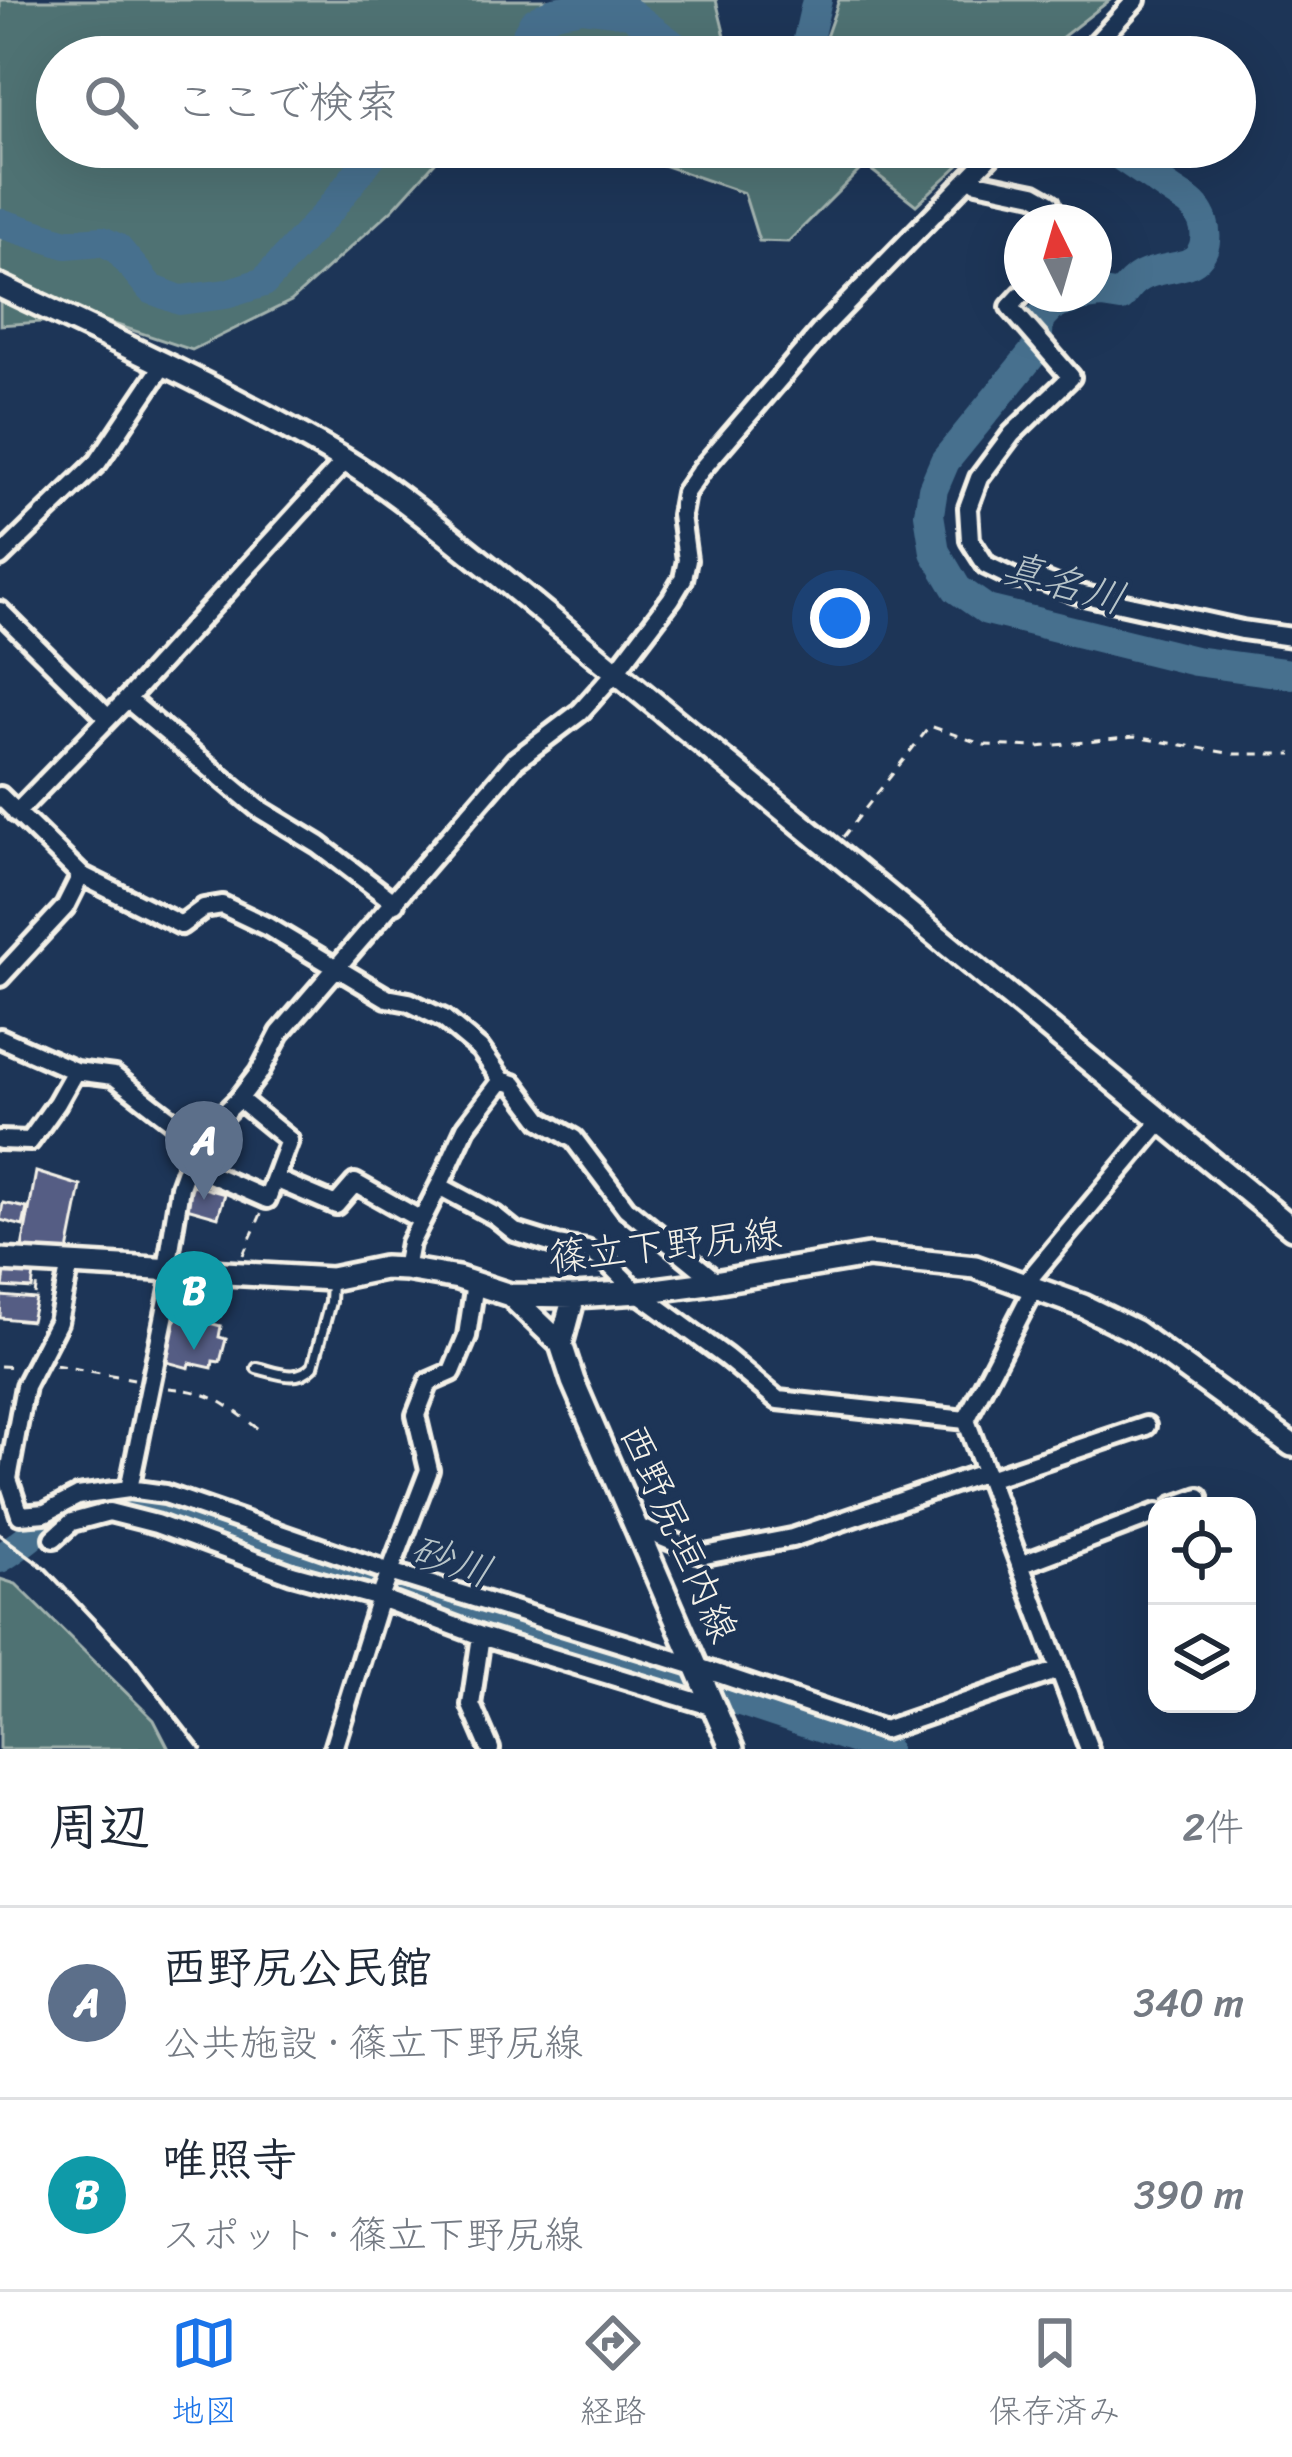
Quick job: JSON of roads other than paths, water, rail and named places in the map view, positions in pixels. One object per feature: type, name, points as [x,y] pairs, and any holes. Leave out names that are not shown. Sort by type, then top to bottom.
[{"type":"main road","points":[[0,286],[164,364],[345,460],[479,560],[1292,1228]]},
{"type":"main road","name":"篠立下野尻線","points":[[0,1260],[331,1280],[384,1268],[405,1269],[510,1295],[574,1296],[717,1282],[868,1256],[975,1267],[1083,1306],[1136,1333],[1292,1445]]},
{"type":"main road","name":"西野尻垣内線","points":[[510,1295],[562,1344],[573,1381],[733,1749]]},
{"type":"main road","points":[[562,1344],[574,1296]]},
{"type":"street","points":[[1103,36],[1136,0]]},
{"type":"street","points":[[129,1489],[170,1269],[172,1223],[196,1140],[239,1099],[280,1033],[515,761],[580,712],[614,674],[683,579],[688,560],[681,515],[685,493],[700,470],[824,327],[979,168]]},
{"type":"street","points":[[971,176],[977,182],[1034,194],[1050,204]]},
{"type":"street","points":[[1014,312],[1071,377],[1012,434],[979,478],[968,508],[970,540],[986,565],[1015,579],[1042,580],[1075,593],[1292,637]]},
{"type":"street","points":[[0,557],[98,462],[164,364]]},
{"type":"street","points":[[16,813],[345,460]]},
{"type":"street","points":[[0,611],[107,717]]},
{"type":"street","points":[[127,699],[258,808],[319,845],[394,903]]},
{"type":"street","points":[[0,796],[81,875],[181,926],[204,908],[222,905],[387,998],[409,1002],[444,1019],[480,1049],[502,1080],[514,1084],[541,1120],[574,1139],[626,1208],[717,1282]]},
{"type":"street","points":[[0,977],[65,907],[81,875]]},
{"type":"street","points":[[0,1038],[75,1071],[114,1076],[196,1140]]},
{"type":"street","points":[[0,1140],[30,1141],[75,1071]]},
{"type":"street","points":[[405,1269],[410,1243],[466,1127],[502,1080]]},
{"type":"street","points":[[188,1164],[267,1199],[290,1141],[239,1099]]},
{"type":"street","points":[[1089,1749],[966,1420],[1029,1287],[1161,1121]]},
{"type":"street","points":[[275,1180],[336,1204],[356,1183],[421,1220]]},
{"type":"street","points":[[439,1186],[515,1232],[587,1250],[778,1400],[966,1420]]},
{"type":"street","points":[[70,1264],[58,1322],[25,1386],[8,1479],[20,1515],[45,1513],[78,1496],[129,1489],[165,1494],[385,1585],[481,1636],[713,1703]]},
{"type":"street","points":[[333,1749],[385,1585],[429,1470],[416,1415],[429,1382],[452,1372],[467,1336],[475,1283]]},
{"type":"street","points":[[635,1526],[705,1556],[791,1538],[1146,1426]]},
{"type":"street","points":[[54,1538],[72,1522],[109,1512],[156,1524],[292,1574],[385,1585],[700,1672],[884,1730],[1059,1670]]},
{"type":"street","points":[[1020,1565],[1148,1516]]},
{"type":"street","points":[[481,1636],[471,1705],[490,1749]]},
{"type":"lane","points":[[257,1368],[298,1376],[313,1366],[331,1280]]},
{"type":"waterway","name":"真名川","points":[[809,36],[817,0]]},
{"type":"waterway","points":[[526,36],[533,23],[554,12],[583,7],[630,13],[661,36]]},
{"type":"waterway","points":[[0,223],[66,244],[102,241],[117,248],[151,289],[180,300],[226,294],[264,282],[362,168]]},
{"type":"waterway","name":"真名川","points":[[1139,168],[1193,205],[1203,223],[1204,247],[1187,264],[1142,276],[1121,297],[1079,297],[1051,306],[1039,319],[1037,348],[945,461],[929,514],[935,552],[957,589],[987,610],[1195,661],[1292,674]]},
{"type":"waterway","name":"砂川","points":[[0,1558],[74,1505],[138,1502],[885,1749]]},
{"type":"railway","points":[[0,1535],[46,1569],[131,1659],[201,1749]]},
{"type":"place","name":"西野尻公民館","points":[[204,1200]]},
{"type":"place","name":"唯照寺","points":[[194,1350]]}]
